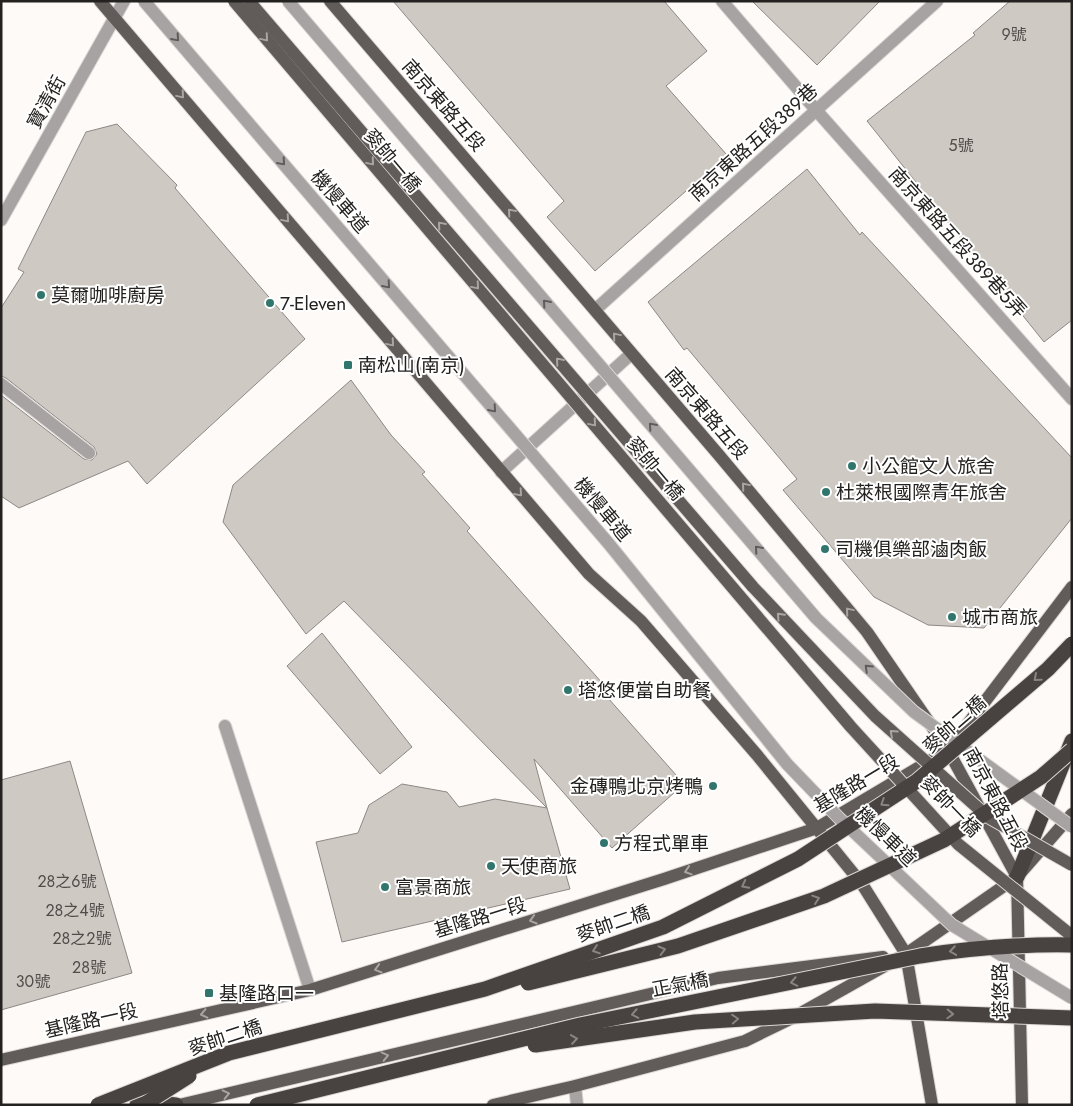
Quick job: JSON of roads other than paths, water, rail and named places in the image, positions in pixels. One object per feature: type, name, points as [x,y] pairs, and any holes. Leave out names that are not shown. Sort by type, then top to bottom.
[{"type":"highway","name":"麥帥二橋","points":[[98,1105],[229,1053],[485,989],[663,927],[798,859],[917,781],[1048,669],[1072,644]]},
{"type":"highway","points":[[1016,877],[1072,741]]},
{"type":"highway","name":"麥帥二橋","points":[[143,1103],[215,1060],[678,946],[824,896],[944,840],[1041,777],[1072,750]]},
{"type":"highway","name":"正氣橋","points":[[258,1105],[580,1025],[920,956],[970,948],[1035,944],[1072,945]]},
{"type":"highway","name":"正氣橋","points":[[252,1105],[505,1049],[695,1022],[874,1011],[1072,1018]]},
{"type":"highway","points":[[143,1103],[177,1105]]},
{"type":"main road","points":[[100,1],[588,574],[641,621],[750,748],[862,884],[906,954],[932,1105]]},
{"type":"main road","name":"麥帥一橋","points":[[234,1],[851,726],[958,844],[1072,936]]},
{"type":"main road","name":"麥帥一橋","points":[[249,1],[753,587],[868,709],[988,817],[1072,865]]},
{"type":"main road","name":"南京東路五段","points":[[330,1],[724,461],[867,632],[948,750],[1016,877]]},
{"type":"main road","points":[[948,750],[1072,587]]},
{"type":"main road","name":"基隆路一段","points":[[1,1060],[310,990],[655,882],[817,828],[948,750]]},
{"type":"main road","points":[[493,1105],[575,1086],[745,1041],[792,1018],[906,954],[1016,877],[1072,814]]},
{"type":"main road","name":"塔悠路","points":[[1016,877],[1022,1105]]},
{"type":"main road","points":[[177,1105],[718,978],[906,954]]},
{"type":"street","name":"寶清街","points":[[1,220],[124,1]]},
{"type":"street","name":"機慢車道","points":[[144,1],[609,544],[787,764],[839,818],[952,925],[1072,998]]},
{"type":"street","points":[[288,1],[816,618],[914,712],[1072,827]]},
{"type":"street","name":"南京東路五段389巷5弄","points":[[722,1],[1072,399]]},
{"type":"street","name":"南京東路五段389巷","points":[[594,310],[937,1]]},
{"type":"street","points":[[501,472],[631,354]]},
{"type":"street","points":[[1,384],[89,453]]},
{"type":"street","points":[[225,726],[310,990]]},
{"type":"street","points":[[575,1086],[577,1105]]},
{"type":"place","name":"莫爾咖啡廚房","points":[[41,295]]},
{"type":"place","name":"7-Eleven","points":[[270,303]]},
{"type":"place","name":"南松山(南京)","points":[[348,365]]},
{"type":"place","name":"小公館文人旅舍","points":[[852,466]]},
{"type":"place","name":"杜萊根國際青年旅舍","points":[[826,492]]},
{"type":"place","name":"司機俱樂部滷肉飯","points":[[825,549]]},
{"type":"place","name":"城市商旅","points":[[952,617]]},
{"type":"place","name":"塔悠便當自助餐","points":[[568,690]]},
{"type":"place","name":"金磚鴨北京烤鴨","points":[[713,786]]},
{"type":"place","name":"方程式單車","points":[[604,843]]},
{"type":"place","name":"天使商旅","points":[[491,866]]},
{"type":"place","name":"富景商旅","points":[[385,887]]},
{"type":"place","name":"基隆路口一","points":[[209,993]]}]
